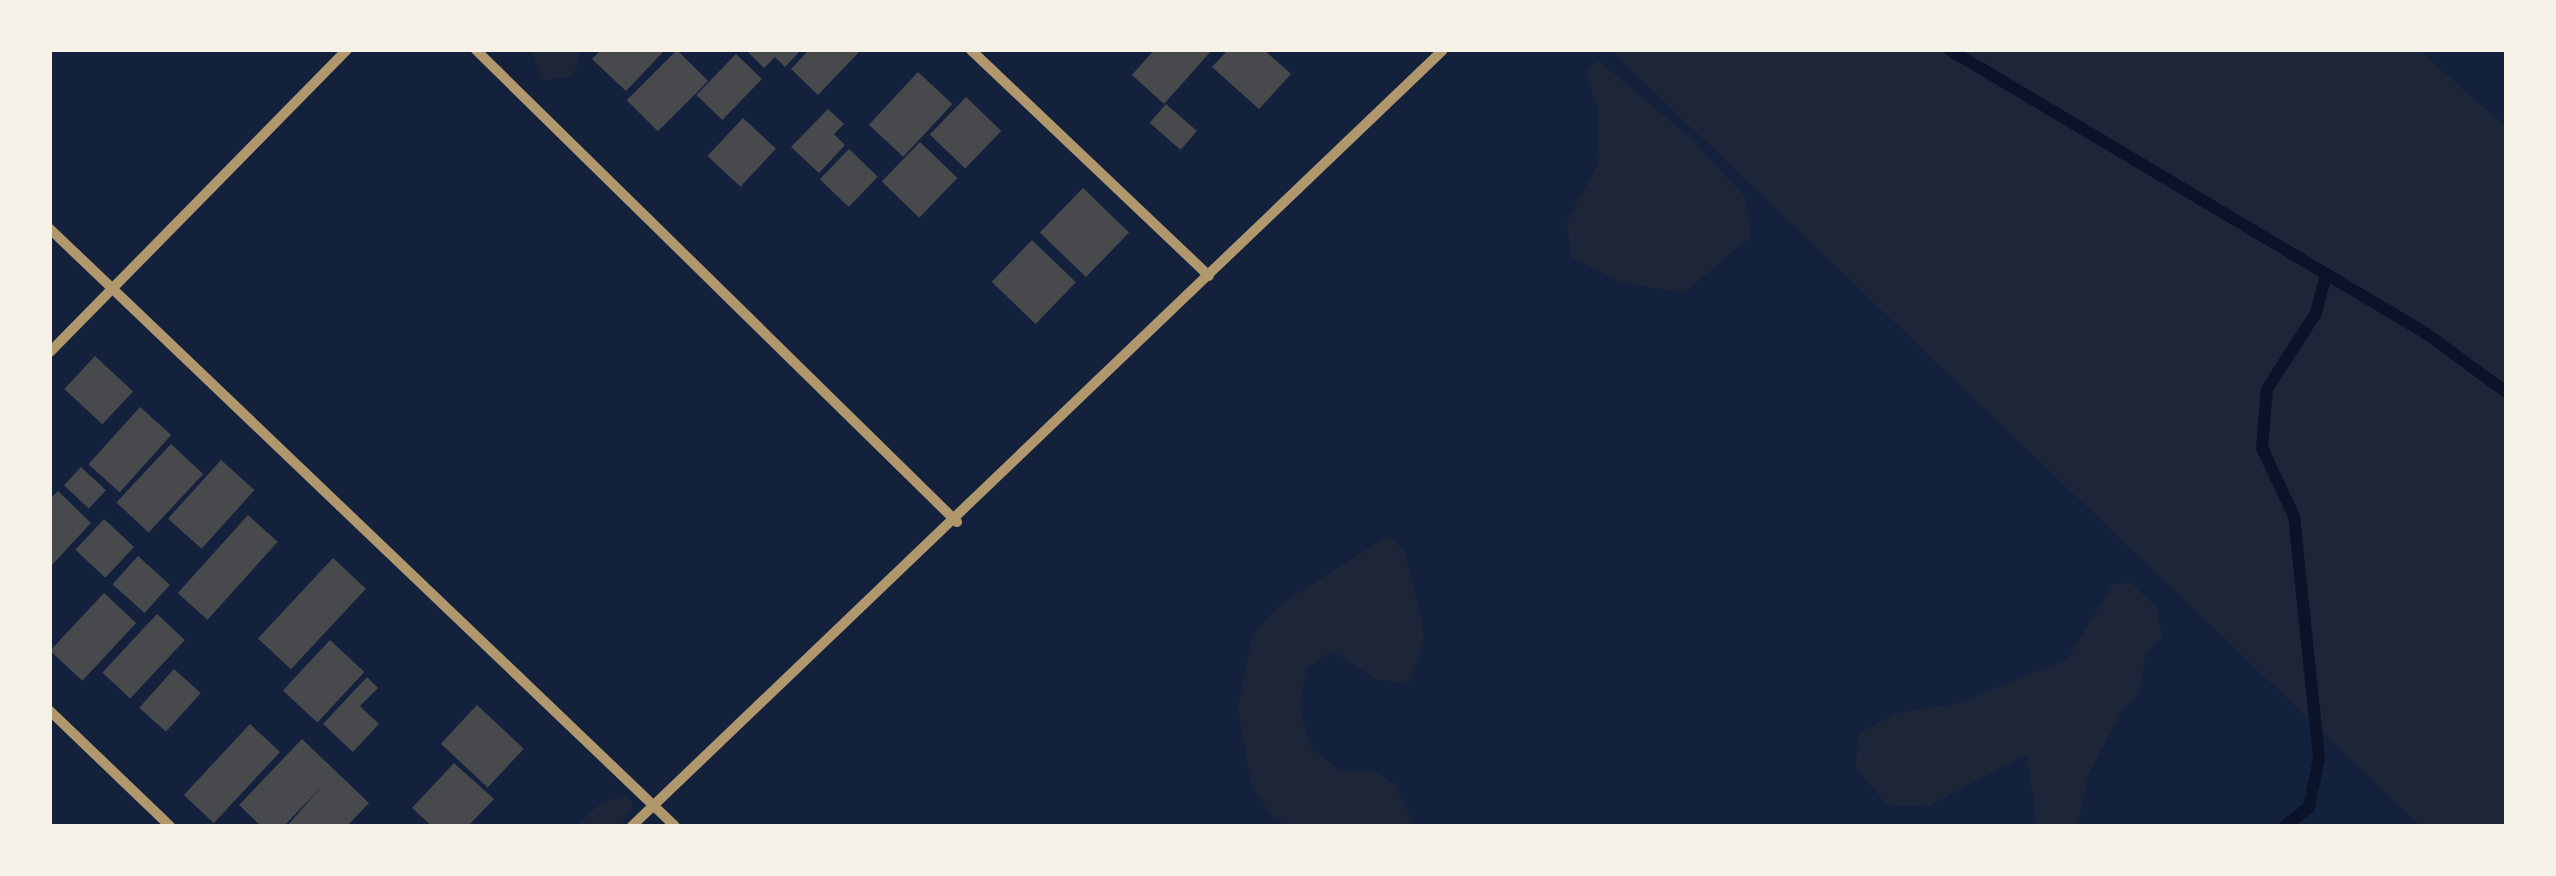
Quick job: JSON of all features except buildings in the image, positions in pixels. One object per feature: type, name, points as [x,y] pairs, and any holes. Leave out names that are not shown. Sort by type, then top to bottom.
[{"type":"street","points":[[50,352],[112,284],[347,50]]},
{"type":"street","points":[[476,50],[957,522]]},
{"type":"street","points":[[971,50],[1209,276]]},
{"type":"street","points":[[632,826],[957,522],[1443,50]]},
{"type":"street","points":[[50,229],[112,284],[675,826]]},
{"type":"street","points":[[50,711],[170,826]]},
{"type":"shaded area","points":[[532,50],[579,50],[578,63],[571,77],[541,80]]},
{"type":"shaded area","points":[[1610,50],[2419,50],[2506,127],[2506,826],[2420,826]]},
{"type":"shaded area","points":[[1599,61],[1693,140],[1745,197],[1750,237],[1684,293],[1621,282],[1571,257],[1567,222],[1597,165],[1598,108],[1585,69]]},
{"type":"shaded area","points":[[1389,535],[1405,553],[1422,621],[1424,642],[1409,684],[1376,679],[1332,651],[1307,668],[1299,708],[1312,749],[1341,771],[1375,772],[1395,784],[1415,826],[1289,826],[1271,817],[1250,779],[1238,709],[1252,635],[1281,604]]},
{"type":"shaded area","points":[[2130,582],[2157,608],[2162,636],[2145,655],[2140,693],[2123,709],[2088,775],[2078,826],[2037,826],[2027,754],[1927,807],[1887,805],[1856,768],[1858,734],[1896,713],[1960,703],[2067,659],[2113,585]]},
{"type":"shaded area","points":[[624,796],[633,803],[621,826],[576,826],[601,803]]},
{"type":"waterway","points":[[1950,50],[2427,334],[2506,392]]},
{"type":"waterway","points":[[2285,826],[2309,807],[2319,758],[2294,516],[2262,448],[2267,389],[2316,313],[2326,274]]}]
